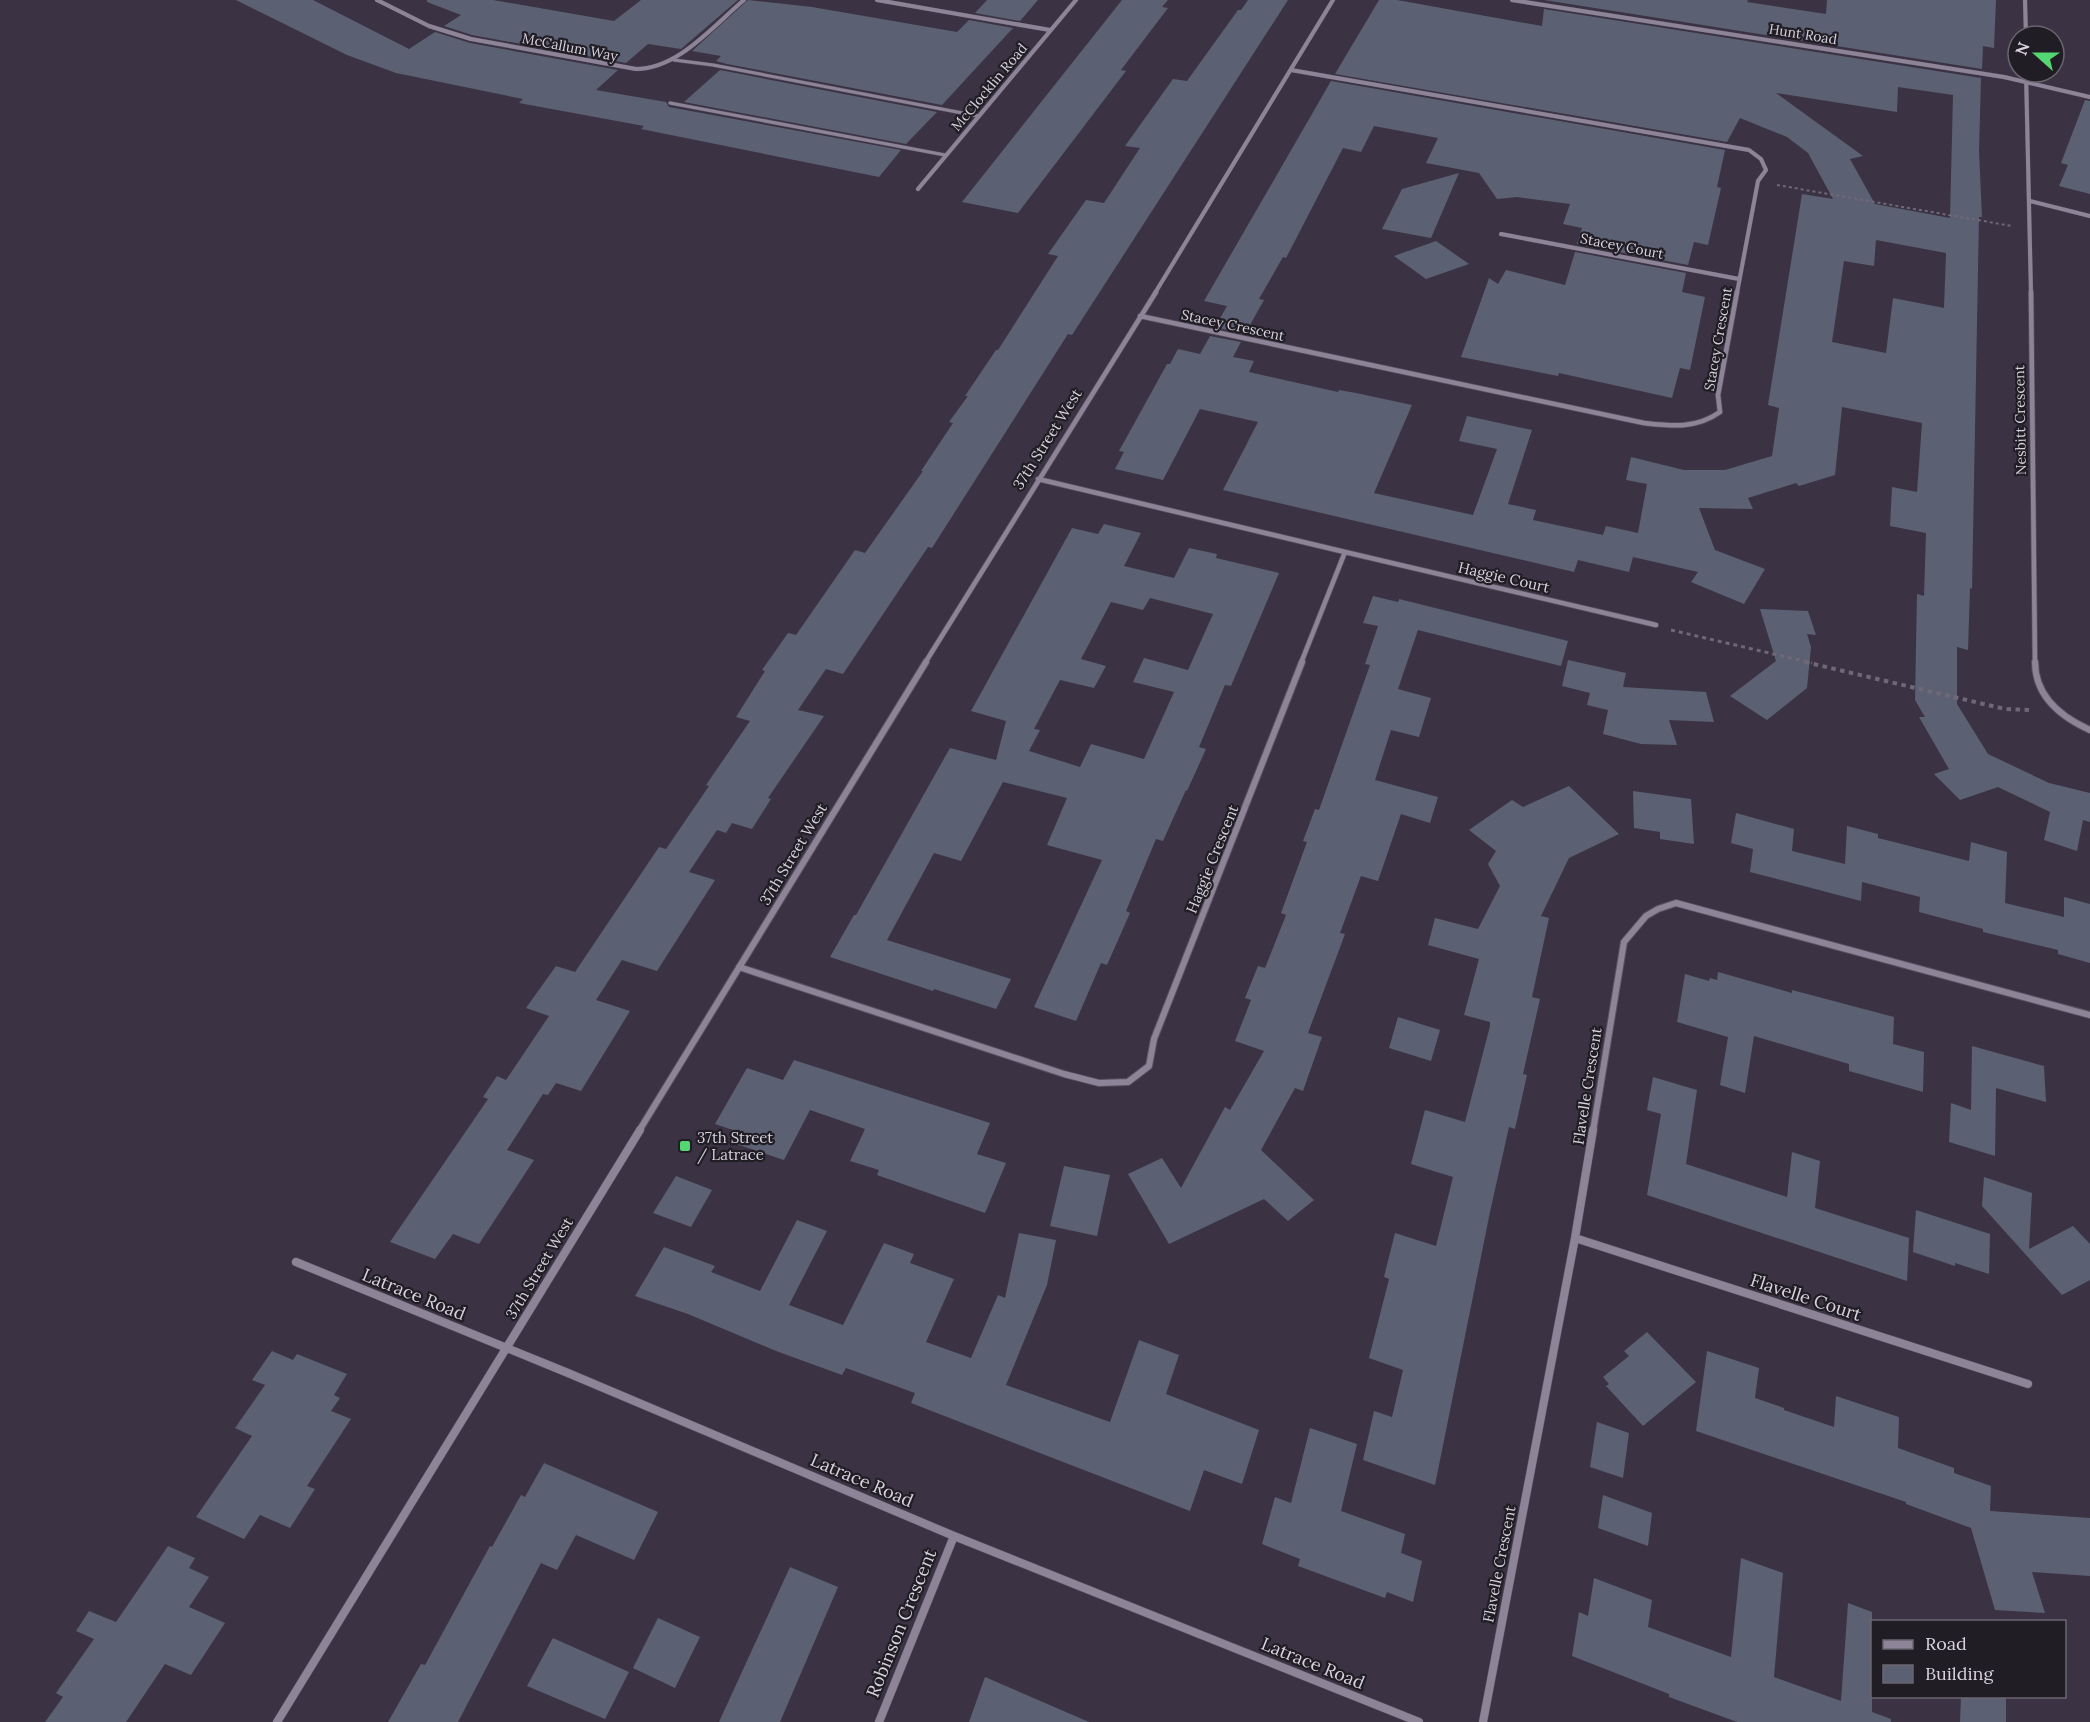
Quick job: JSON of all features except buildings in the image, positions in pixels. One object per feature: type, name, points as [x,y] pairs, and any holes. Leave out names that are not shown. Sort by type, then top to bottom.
[{"type":"street","name":"McCallum Way","points":[[376,0],[429,26],[471,39],[636,69],[652,69],[674,60],[744,0]]},
{"type":"street","points":[[877,0],[1050,30]]},
{"type":"street","name":"McClocklin Road","points":[[918,189],[1076,0]]},
{"type":"street","name":"37th Street West","points":[[277,1722],[1333,0]]},
{"type":"street","name":"Hunt Road","points":[[1512,0],[2006,78]]},
{"type":"street","points":[[2025,0],[2026,24]]},
{"type":"street","name":"Stacey Crescent","points":[[1140,316],[1644,423],[1694,427],[1710,421],[1720,412],[1718,395],[1758,181],[1766,170],[1764,161],[1745,148],[1291,70]]},
{"type":"street","name":"Nesbitt Crescent","points":[[2027,84],[2035,671],[2044,695],[2054,711],[2090,730]]},
{"type":"street","name":"Hunt Road","points":[[2035,84],[2090,97]]},
{"type":"street","points":[[2030,201],[2090,216]]},
{"type":"street","name":"Stacey Court","points":[[1501,234],[1739,279]]},
{"type":"street","points":[[1038,479],[1345,552]]},
{"type":"street","name":"Haggie Court","points":[[1345,552],[1656,625]]},
{"type":"street","name":"Haggie Crescent","points":[[739,967],[1064,1074],[1099,1083],[1128,1082],[1149,1066],[1154,1039],[1345,552]]},
{"type":"street","name":"Flavelle Crescent","points":[[1483,1722],[1575,1238],[1624,942],[1655,908],[1676,903],[2090,1015]]},
{"type":"street","name":"Flavelle Court","points":[[1575,1238],[2028,1384]]},
{"type":"street","name":"Latrace Road","points":[[296,1262],[954,1536],[1419,1722]]},
{"type":"street","name":"Robinson Crescent","points":[[879,1722],[954,1536]]},
{"type":"lane","points":[[674,60],[713,64],[978,116]]},
{"type":"lane","points":[[670,103],[945,155]]},
{"type":"path","points":[[1779,185],[2030,229]]},
{"type":"path","points":[[1656,625],[2006,709]]},
{"type":"place","name":"37th Street / Latrace","points":[[685,1146]]}]
